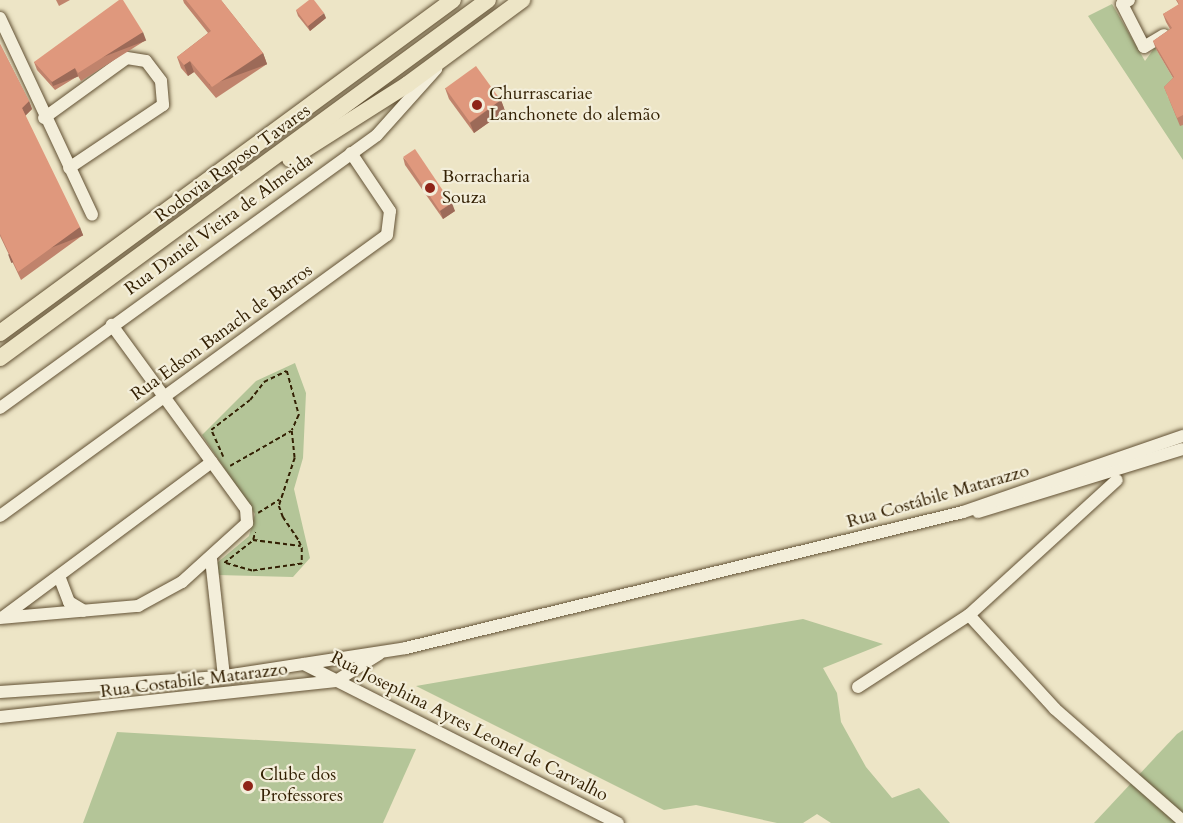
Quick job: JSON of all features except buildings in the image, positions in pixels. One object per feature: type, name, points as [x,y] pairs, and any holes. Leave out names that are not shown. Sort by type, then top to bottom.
[{"type":"highway","points":[[223,170],[436,0]]},
{"type":"highway","name":"Rodovia Raposo Tavares","points":[[0,333],[453,0]]},
{"type":"highway","name":"Rodovia Raposo Tavares","points":[[0,358],[488,0]]},
{"type":"highway","points":[[126,266],[445,57],[522,0]]},
{"type":"street","points":[[1129,0],[1122,4],[1144,47],[1164,35]]},
{"type":"street","points":[[0,18],[44,118],[92,214]]},
{"type":"street","name":"Rua Daniel Vieira de Almeida","points":[[0,408],[377,135],[445,57]]},
{"type":"street","points":[[44,118],[128,58],[146,61],[160,81],[163,105],[69,168]]},
{"type":"street","name":"Rua Edson Banach de Barros","points":[[0,516],[387,235],[390,211],[351,153]]},
{"type":"street","points":[[1,618],[138,606],[211,559],[240,533],[249,517],[227,470],[212,462],[112,325]]},
{"type":"street","name":"Rua Costábile Matarazzo","points":[[700,578],[951,515],[1183,436]]},
{"type":"street","name":"Rua Costábile Matarazzo","points":[[951,515],[995,510],[1183,449]]},
{"type":"street","points":[[1,618],[212,462]]},
{"type":"street","points":[[858,687],[969,615],[1117,480]]},
{"type":"street","points":[[211,559],[225,676]]},
{"type":"street","points":[[59,576],[69,602],[84,611]]},
{"type":"street","name":"Rua Costabile Matarazzo","points":[[0,692],[225,676],[304,664],[383,651],[700,578]]},
{"type":"street","points":[[969,615],[1055,709],[1183,821]]},
{"type":"street","name":"Rua Costabile Matarazzo","points":[[0,717],[248,693],[336,681],[383,651]]},
{"type":"street","name":"Rua Josephina Ayres Leonel de Carvalho","points":[[304,664],[618,823]]},
{"type":"street","points":[[246,672],[248,693]]},
{"type":"path","points":[[255,505],[257,513],[253,540],[224,563],[240,570],[298,568],[301,546],[284,517],[280,498],[296,458],[292,431],[300,406],[294,381],[283,371],[211,430],[210,439],[227,470],[292,431]]},
{"type":"path","points":[[257,513],[280,498]]},
{"type":"path","points":[[253,540],[301,546]]},
{"type":"green space","points":[[1112,4],[1145,61],[1155,47],[1177,85],[1167,95],[1183,125],[1183,160],[1088,16]]},
{"type":"green space","points":[[295,363],[306,393],[303,458],[294,489],[310,558],[293,577],[217,575],[217,563],[249,536],[255,514],[202,435],[256,381]]},
{"type":"green space","points":[[803,619],[883,644],[823,668],[837,693],[841,722],[866,767],[892,798],[919,788],[950,823],[831,823],[817,814],[803,823],[777,823],[696,805],[664,810],[416,686]]},
{"type":"green space","points":[[1183,730],[1183,823],[1094,823],[1177,734]]},
{"type":"green space","name":"Clube dos Professores","points":[[117,732],[416,749],[383,823],[83,823]]},
{"type":"place","name":"Churrascariae Lanchonete do alemão","points":[[477,105]]},
{"type":"place","name":"Borracharia Souza","points":[[430,188]]},
{"type":"place","name":"Clube dos Professores","points":[[248,786]]}]
